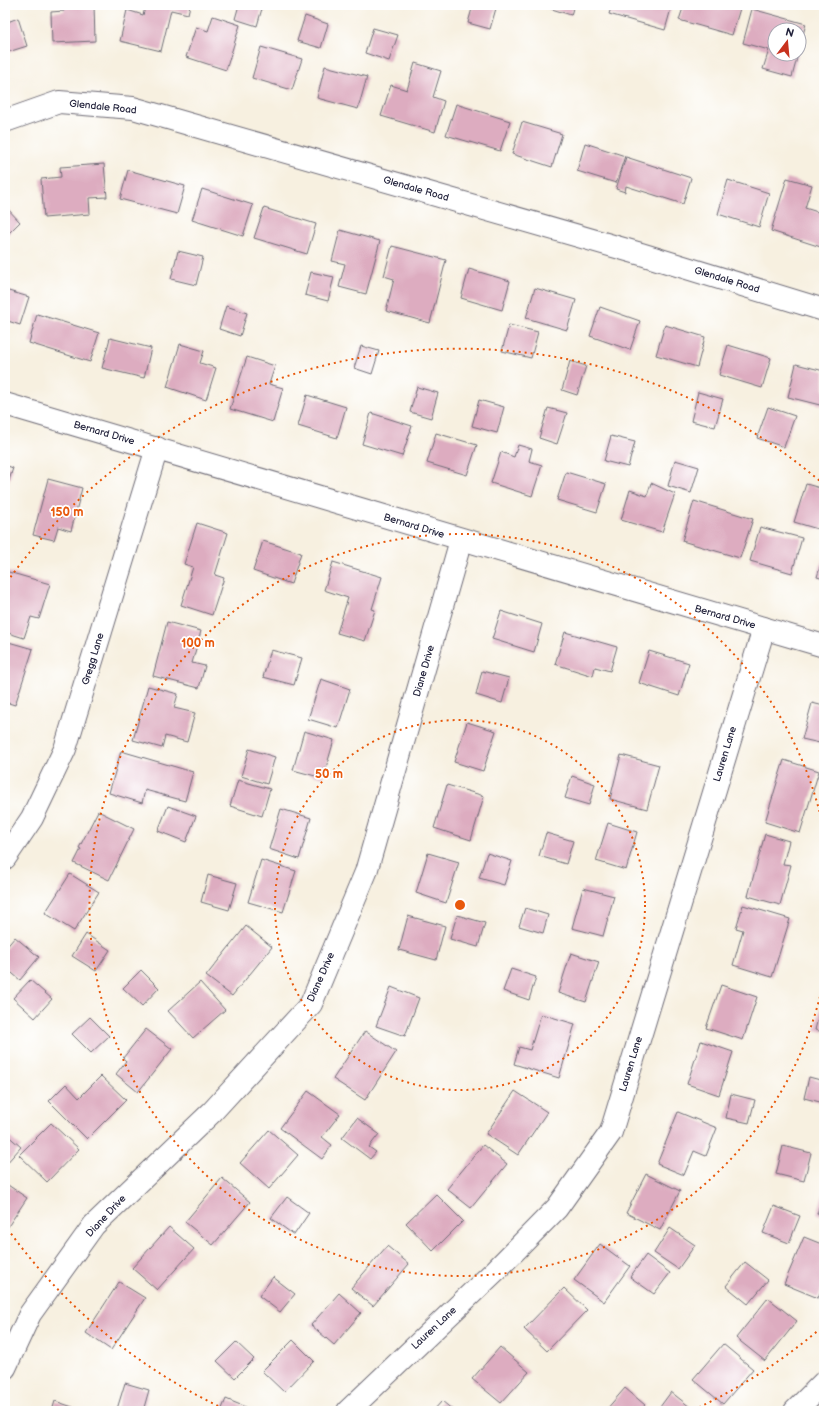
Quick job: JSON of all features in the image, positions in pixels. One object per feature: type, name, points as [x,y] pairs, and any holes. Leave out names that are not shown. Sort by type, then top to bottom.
[{"type":"street","name":"Glendale Road","points":[[5,121],[59,102],[133,108],[641,254],[824,310]]},
{"type":"street","name":"Bernard Drive","points":[[5,404],[157,448],[461,540],[824,646]]},
{"type":"street","name":"Gregg Lane","points":[[5,858],[32,818],[65,749],[157,448]]},
{"type":"street","name":"Diane Drive","points":[[5,1368],[30,1314],[94,1225],[212,1112],[311,1004],[366,872],[461,540]]},
{"type":"street","name":"Lauren Lane","points":[[348,1411],[496,1270],[557,1208],[611,1132],[764,628]]},
{"type":"street","points":[[795,1411],[824,1382]]},
{"type":"building","points":[[64,5],[94,5],[95,41],[52,43],[51,12],[64,11]]},
{"type":"building","points":[[146,5],[190,5],[188,14],[171,10],[161,51],[120,41],[127,10],[143,15]]},
{"type":"building","points":[[239,5],[263,5],[257,26],[235,19]]},
{"type":"building","points":[[473,5],[497,5],[490,29],[468,23]]},
{"type":"building","points":[[539,5],[574,5],[571,15]]},
{"type":"building","points":[[612,5],[672,5],[665,30],[609,14]]},
{"type":"building","points":[[684,5],[741,5],[732,35],[679,20]]},
{"type":"building","points":[[752,9],[799,22],[767,22],[767,49],[743,43]]},
{"type":"building","points":[[213,16],[240,25],[226,70],[186,57],[196,27],[208,31]]},
{"type":"building","points":[[305,16],[328,24],[321,48],[297,41]]},
{"type":"building","points":[[18,18],[27,46],[5,53],[5,23]]},
{"type":"building","points":[[373,28],[398,35],[389,61],[365,53]]},
{"type":"building","points":[[261,47],[302,59],[292,90],[252,78]]},
{"type":"building","points":[[824,53],[824,64],[821,63]]},
{"type":"building","points":[[767,56],[767,62],[796,62],[792,77],[763,69]]},
{"type":"building","points":[[415,63],[441,71],[433,97],[444,101],[435,132],[381,116],[391,85],[407,90]]},
{"type":"building","points":[[325,66],[367,77],[358,109],[317,98]]},
{"type":"building","points":[[456,104],[510,121],[500,151],[446,135]]},
{"type":"building","points":[[522,122],[562,134],[552,167],[512,154]]},
{"type":"building","points":[[585,143],[625,156],[616,183],[577,171]]},
{"type":"building","points":[[626,157],[691,178],[683,204],[626,186],[625,192],[616,189]]},
{"type":"building","points":[[104,164],[107,197],[89,198],[90,214],[44,218],[41,179],[61,177],[60,167]]},
{"type":"building","points":[[128,170],[185,186],[177,214],[120,199]]},
{"type":"building","points":[[787,178],[812,185],[805,208],[824,214],[824,248],[771,231]]},
{"type":"building","points":[[728,180],[769,193],[759,227],[718,214]]},
{"type":"building","points":[[202,189],[253,205],[243,236],[192,220]]},
{"type":"building","points":[[5,206],[20,222],[5,237]]},
{"type":"building","points":[[264,208],[316,224],[307,254],[254,238]]},
{"type":"building","points":[[340,230],[380,241],[366,294],[339,287],[345,264],[332,261]]},
{"type":"building","points":[[392,246],[446,260],[430,323],[386,311],[394,279],[384,276]]},
{"type":"building","points":[[178,251],[203,257],[196,285],[171,279]]},
{"type":"building","points":[[469,269],[510,281],[502,310],[461,298]]},
{"type":"building","points":[[311,272],[334,277],[328,301],[305,295]]},
{"type":"building","points":[[535,288],[576,300],[567,330],[526,318]]},
{"type":"building","points":[[5,290],[29,297],[20,325],[5,320]]},
{"type":"building","points":[[226,306],[247,313],[240,336],[219,329]]},
{"type":"building","points":[[600,307],[640,321],[630,350],[590,336]]},
{"type":"building","points":[[37,314],[99,333],[90,362],[29,343]]},
{"type":"building","points":[[509,325],[538,332],[531,358],[502,351]]},
{"type":"building","points":[[665,325],[705,337],[697,367],[656,355]]},
{"type":"building","points":[[110,338],[151,348],[144,378],[102,368]]},
{"type":"building","points":[[180,344],[204,351],[200,363],[216,368],[206,400],[167,387]]},
{"type":"building","points":[[728,345],[771,358],[762,388],[719,375]]},
{"type":"building","points":[[361,346],[379,351],[372,374],[354,368]]},
{"type":"building","points":[[247,357],[275,366],[269,384],[283,388],[273,422],[230,409]]},
{"type":"building","points":[[570,361],[586,366],[577,395],[562,390]]},
{"type":"building","points":[[796,364],[824,371],[824,406],[788,397]]},
{"type":"building","points":[[417,387],[438,393],[431,418],[410,412]]},
{"type":"building","points":[[698,392],[723,399],[715,427],[691,421]]},
{"type":"building","points":[[307,395],[346,407],[337,438],[298,426]]},
{"type":"building","points":[[479,400],[504,407],[497,433],[472,426]]},
{"type":"building","points":[[768,407],[795,416],[784,447],[757,438]]},
{"type":"building","points":[[548,408],[567,413],[557,444],[539,438]]},
{"type":"building","points":[[371,413],[412,426],[402,456],[362,444]]},
{"type":"building","points":[[436,433],[477,445],[467,475],[427,463]]},
{"type":"building","points":[[611,436],[635,442],[628,467],[604,461]]},
{"type":"building","points":[[518,445],[532,449],[529,461],[542,465],[532,496],[491,483],[501,452],[514,457]]},
{"type":"building","points":[[675,460],[699,467],[691,493],[668,486]]},
{"type":"building","points":[[5,465],[13,468],[5,493]]},
{"type":"building","points":[[566,472],[606,484],[597,512],[557,500]]},
{"type":"building","points":[[48,479],[82,488],[71,531],[58,527],[54,540],[33,535]]},
{"type":"building","points":[[651,483],[675,494],[662,532],[621,520],[630,490],[647,496]]},
{"type":"building","points":[[806,484],[824,489],[824,520],[821,530],[794,522]]},
{"type":"building","points":[[694,501],[753,519],[740,558],[682,541]]},
{"type":"building","points":[[197,523],[228,533],[215,575],[224,578],[212,615],[181,605],[193,567],[184,564]]},
{"type":"building","points":[[760,527],[802,538],[792,573],[750,561]]},
{"type":"building","points":[[263,541],[301,553],[291,584],[253,571]]},
{"type":"building","points":[[824,554],[824,579],[817,577]]},
{"type":"building","points":[[333,562],[382,577],[372,609],[375,610],[365,641],[337,633],[348,598],[324,590]]},
{"type":"building","points":[[5,571],[50,584],[39,619],[31,617],[24,638],[5,632]]},
{"type":"building","points":[[501,611],[542,624],[534,652],[492,639]]},
{"type":"building","points":[[167,622],[201,631],[192,663],[205,666],[199,688],[153,676]]},
{"type":"building","points":[[565,632],[617,647],[610,671],[595,667],[593,676],[555,664]]},
{"type":"building","points":[[5,641],[33,649],[15,705],[5,702]]},
{"type":"building","points":[[271,650],[302,658],[294,685],[263,677]]},
{"type":"building","points":[[649,651],[689,663],[679,696],[639,683]]},
{"type":"building","points":[[482,671],[509,678],[502,703],[476,695]]},
{"type":"building","points":[[321,679],[350,689],[338,728],[308,719]]},
{"type":"building","points":[[148,686],[178,694],[174,708],[195,713],[187,742],[165,736],[162,748],[133,740]]},
{"type":"building","points":[[812,703],[824,706],[824,744],[802,739]]},
{"type":"building","points":[[467,722],[496,731],[483,771],[454,762]]},
{"type":"building","points":[[304,731],[334,740],[323,778],[293,770]]},
{"type":"building","points":[[249,749],[275,757],[267,784],[241,776]]},
{"type":"building","points":[[121,751],[193,772],[185,801],[145,790],[142,803],[109,793]]},
{"type":"building","points":[[621,755],[659,765],[647,809],[610,799]]},
{"type":"building","points":[[784,760],[819,771],[800,833],[765,822]]},
{"type":"building","points":[[572,776],[595,784],[589,805],[565,798]]},
{"type":"building","points":[[238,780],[270,789],[262,816],[230,806]]},
{"type":"building","points":[[447,785],[484,796],[471,840],[434,828]]},
{"type":"building","points":[[168,806],[196,816],[186,842],[158,831]]},
{"type":"building","points":[[281,809],[311,818],[299,859],[269,849]]},
{"type":"building","points":[[98,811],[134,829],[109,880],[74,863],[81,849],[79,848]]},
{"type":"building","points":[[608,823],[637,832],[626,870],[596,861]]},
{"type":"building","points":[[546,833],[573,841],[566,864],[539,856]]},
{"type":"building","points":[[765,834],[789,841],[783,864],[791,865],[780,905],[748,896]]},
{"type":"building","points":[[428,853],[459,862],[446,903],[416,893]]},
{"type":"building","points":[[487,853],[512,861],[504,885],[479,878]]},
{"type":"building","points":[[261,860],[296,871],[283,912],[248,902]]},
{"type":"building","points":[[70,874],[99,892],[74,931],[45,913]]},
{"type":"building","points":[[208,875],[237,883],[229,910],[201,902]]},
{"type":"building","points":[[583,888],[614,896],[603,936],[572,928]]},
{"type":"building","points":[[743,905],[790,919],[772,977],[733,965],[743,930],[736,928]]},
{"type":"building","points":[[525,908],[548,915],[543,933],[519,926]]},
{"type":"building","points":[[457,915],[485,923],[478,947],[450,939]]},
{"type":"building","points":[[408,916],[445,926],[436,960],[399,950]]},
{"type":"building","points":[[246,926],[272,947],[232,996],[206,976]]},
{"type":"building","points":[[86,934],[110,950],[96,971],[72,956]]},
{"type":"building","points":[[15,937],[39,957],[20,980],[5,967],[5,949]]},
{"type":"building","points":[[571,953],[599,962],[586,1002],[558,993]]},
{"type":"building","points":[[511,969],[536,977],[529,1000],[503,991]]},
{"type":"building","points":[[141,970],[159,988],[142,1006],[123,988]]},
{"type":"building","points":[[30,980],[52,999],[35,1018],[13,998]]},
{"type":"building","points":[[200,982],[225,1010],[193,1038],[168,1011]]},
{"type":"building","points":[[721,985],[757,997],[743,1040],[706,1028]]},
{"type":"building","points":[[391,987],[419,998],[405,1036],[376,1026]]},
{"type":"building","points":[[821,1006],[824,1007],[824,1032],[815,1030]]},
{"type":"building","points":[[541,1014],[575,1024],[559,1078],[514,1064],[519,1047],[530,1050]]},
{"type":"building","points":[[90,1017],[109,1036],[91,1053],[72,1034]]},
{"type":"building","points":[[146,1029],[172,1049],[138,1092],[116,1074],[126,1061],[123,1058]]},
{"type":"building","points":[[365,1031],[396,1052],[365,1100],[333,1079]]},
{"type":"building","points":[[701,1041],[733,1052],[719,1095],[687,1084]]},
{"type":"building","points":[[101,1076],[126,1100],[87,1139],[49,1101],[66,1084],[79,1098]]},
{"type":"building","points":[[809,1077],[824,1081],[824,1103],[804,1098]]},
{"type":"building","points":[[308,1091],[340,1114],[322,1137],[332,1145],[322,1159],[280,1128]]},
{"type":"building","points":[[515,1091],[547,1112],[518,1155],[486,1134]]},
{"type":"building","points":[[731,1094],[755,1100],[749,1123],[726,1118]]},
{"type":"building","points":[[678,1112],[717,1128],[706,1156],[694,1151],[684,1175],[657,1164]]},
{"type":"building","points":[[357,1118],[379,1134],[369,1147],[376,1152],[370,1159],[342,1138]]},
{"type":"building","points":[[51,1123],[79,1149],[47,1182],[19,1155]]},
{"type":"building","points":[[269,1130],[298,1155],[269,1189],[240,1163]]},
{"type":"building","points":[[5,1133],[21,1147],[5,1165]]},
{"type":"building","points":[[483,1145],[507,1164],[471,1208],[447,1189]]},
{"type":"building","points":[[783,1146],[811,1153],[804,1181],[776,1174]]},
{"type":"building","points":[[646,1174],[680,1191],[660,1230],[626,1213]]},
{"type":"building","points":[[222,1178],[250,1202],[213,1245],[185,1222]]},
{"type":"building","points":[[5,1183],[27,1198],[5,1231]]},
{"type":"building","points":[[824,1192],[824,1216],[817,1214]]},
{"type":"building","points":[[436,1194],[463,1221],[433,1251],[406,1223]]},
{"type":"building","points":[[287,1197],[309,1213],[294,1235],[271,1218]]},
{"type":"building","points":[[774,1206],[800,1216],[789,1243],[763,1233]]},
{"type":"building","points":[[169,1227],[194,1249],[157,1290],[132,1268]]},
{"type":"building","points":[[670,1228],[695,1245],[678,1269],[654,1253]]},
{"type":"building","points":[[804,1237],[824,1245],[824,1283],[818,1298],[784,1284]]},
{"type":"building","points":[[600,1244],[630,1266],[604,1302],[574,1280]]},
{"type":"building","points":[[387,1246],[409,1264],[373,1306],[351,1288]]},
{"type":"building","points":[[646,1255],[670,1273],[654,1294],[630,1277]]},
{"type":"building","points":[[745,1262],[768,1280],[748,1304],[726,1286]]},
{"type":"building","points":[[273,1277],[295,1294],[280,1312],[259,1296]]},
{"type":"building","points":[[119,1282],[145,1298],[111,1350],[86,1333]]},
{"type":"building","points":[[564,1288],[587,1310],[547,1351],[524,1329]]},
{"type":"building","points":[[339,1293],[361,1313],[334,1345],[311,1325]]},
{"type":"building","points":[[768,1298],[797,1321],[765,1361],[736,1338]]},
{"type":"building","points":[[293,1340],[314,1361],[284,1392],[262,1371]]},
{"type":"building","points":[[236,1342],[254,1359],[235,1378],[217,1361]]},
{"type":"building","points":[[723,1344],[753,1369],[723,1404],[693,1379]]},
{"type":"building","points":[[500,1347],[529,1372],[501,1403],[472,1379]]},
{"type":"building","points":[[125,1383],[149,1390],[143,1411],[117,1409]]},
{"type":"building","points":[[625,1388],[645,1405],[640,1411],[606,1410]]},
{"type":"building","points":[[671,1392],[695,1411],[657,1411]]},
{"type":"building","points":[[226,1399],[255,1411],[221,1411]]},
{"type":"building","points":[[55,1401],[84,1411],[52,1411]]},
{"type":"building","points":[[442,1401],[454,1411],[433,1411]]}]
